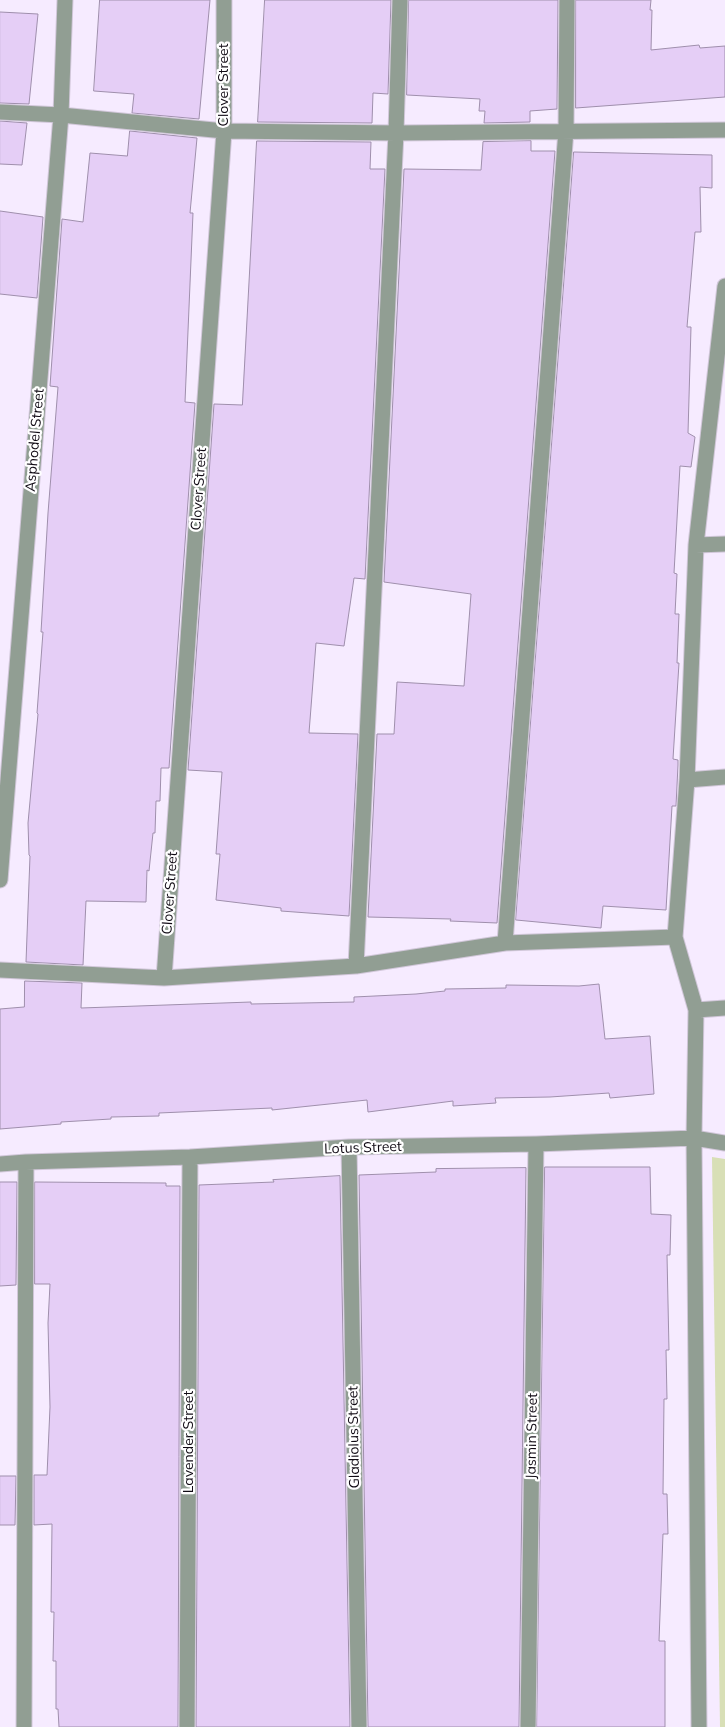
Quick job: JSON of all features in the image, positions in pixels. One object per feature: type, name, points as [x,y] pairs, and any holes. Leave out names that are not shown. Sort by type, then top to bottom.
[{"type":"street","name":"Asphodel Street","points":[[0,880],[61,115],[65,0]]},
{"type":"street","name":"Clover Street","points":[[164,978],[224,131],[224,0]]},
{"type":"street","points":[[356,966],[396,133],[400,0]]},
{"type":"street","points":[[505,943],[566,130],[568,0]]},
{"type":"street","points":[[0,112],[61,115],[224,131],[396,133],[725,130]]},
{"type":"street","points":[[699,1727],[694,1138],[696,1010],[675,937],[687,780],[696,545],[723,336],[725,286]]},
{"type":"street","points":[[696,545],[725,544]]},
{"type":"street","points":[[687,780],[725,777]]},
{"type":"street","points":[[0,970],[164,978],[356,966],[505,943],[675,937]]},
{"type":"street","points":[[696,1010],[725,1008]]},
{"type":"street","name":"Lotus Street","points":[[0,1164],[190,1157],[348,1147],[536,1144],[694,1138],[725,1143]]},
{"type":"street","name":"Jasmin Street","points":[[528,1727],[536,1144]]},
{"type":"street","name":"Gladiolus Street","points":[[348,1147],[358,1727]]},
{"type":"street","name":"Lavender Street","points":[[187,1727],[190,1157]]},
{"type":"street","points":[[24,1727],[26,1162]]},
{"type":"green space","points":[[712,1157],[725,1159],[725,1727],[720,1727]]},
{"type":"building","points":[[100,0],[210,0],[199,119],[132,113],[134,94],[94,91]]},
{"type":"building","points":[[265,0],[391,0],[388,94],[373,93],[372,123],[258,122]]},
{"type":"building","points":[[409,0],[558,0],[557,109],[530,111],[530,122],[484,123],[485,111],[479,111],[480,99],[407,95]]},
{"type":"building","points":[[576,0],[651,0],[651,50],[699,45],[700,48],[725,46],[725,97],[576,108]]},
{"type":"building","points":[[0,12],[38,14],[29,104],[0,103]]},
{"type":"building","points":[[0,121],[27,123],[22,165],[0,164]]},
{"type":"building","points":[[130,131],[197,138],[190,213],[193,213],[185,402],[195,403],[169,768],[161,768],[160,801],[156,801],[155,833],[153,833],[149,871],[147,870],[146,902],[86,901],[83,965],[26,962],[30,856],[28,823],[38,714],[48,513],[58,387],[50,386],[62,219],[83,222],[90,153],[127,156]]},
{"type":"building","points":[[257,141],[371,142],[370,169],[385,169],[365,579],[354,578],[344,646],[316,643],[309,733],[358,734],[349,916],[281,911],[281,908],[216,900],[220,854],[216,854],[222,772],[188,770],[214,404],[242,405]]},
{"type":"building","points":[[531,141],[531,151],[555,151],[497,923],[450,921],[451,919],[368,917],[377,734],[394,734],[397,682],[464,686],[471,594],[384,582],[404,169],[481,170],[483,142]]},
{"type":"building","points":[[574,152],[712,155],[712,188],[700,187],[701,232],[695,232],[687,327],[691,327],[688,433],[695,437],[691,467],[680,466],[674,573],[677,574],[675,614],[679,614],[677,663],[679,663],[673,759],[678,760],[678,765],[676,806],[672,806],[666,910],[603,906],[601,928],[516,920]]},
{"type":"building","points":[[0,211],[43,217],[37,298],[0,294]]},
{"type":"building","points":[[25,981],[82,983],[81,1008],[251,1002],[251,1004],[354,1002],[354,997],[416,994],[445,991],[445,989],[506,988],[506,985],[579,986],[599,984],[605,1039],[650,1036],[654,1094],[610,1098],[609,1093],[495,1098],[496,1103],[453,1106],[453,1101],[368,1112],[367,1100],[272,1110],[272,1108],[159,1113],[159,1116],[111,1117],[111,1119],[0,1129],[0,1009],[24,1007]]},
{"type":"building","points":[[545,1167],[650,1167],[651,1214],[671,1215],[670,1255],[667,1255],[669,1350],[666,1350],[667,1399],[664,1399],[663,1494],[667,1494],[668,1534],[663,1534],[659,1641],[665,1641],[665,1727],[537,1727]]},
{"type":"building","points":[[526,1168],[519,1727],[368,1727],[359,1175],[436,1172],[436,1169]]},
{"type":"building","points":[[340,1176],[350,1727],[196,1727],[199,1185],[274,1182],[273,1180]]},
{"type":"building","points":[[0,1182],[17,1182],[16,1285],[0,1286]]},
{"type":"building","points":[[35,1182],[166,1183],[166,1186],[180,1186],[178,1727],[59,1727],[58,1709],[56,1709],[56,1661],[53,1661],[54,1612],[51,1612],[52,1524],[34,1525],[34,1475],[47,1475],[50,1407],[48,1323],[50,1284],[35,1284]]},
{"type":"building","points":[[0,1476],[16,1476],[15,1525],[0,1525]]}]
